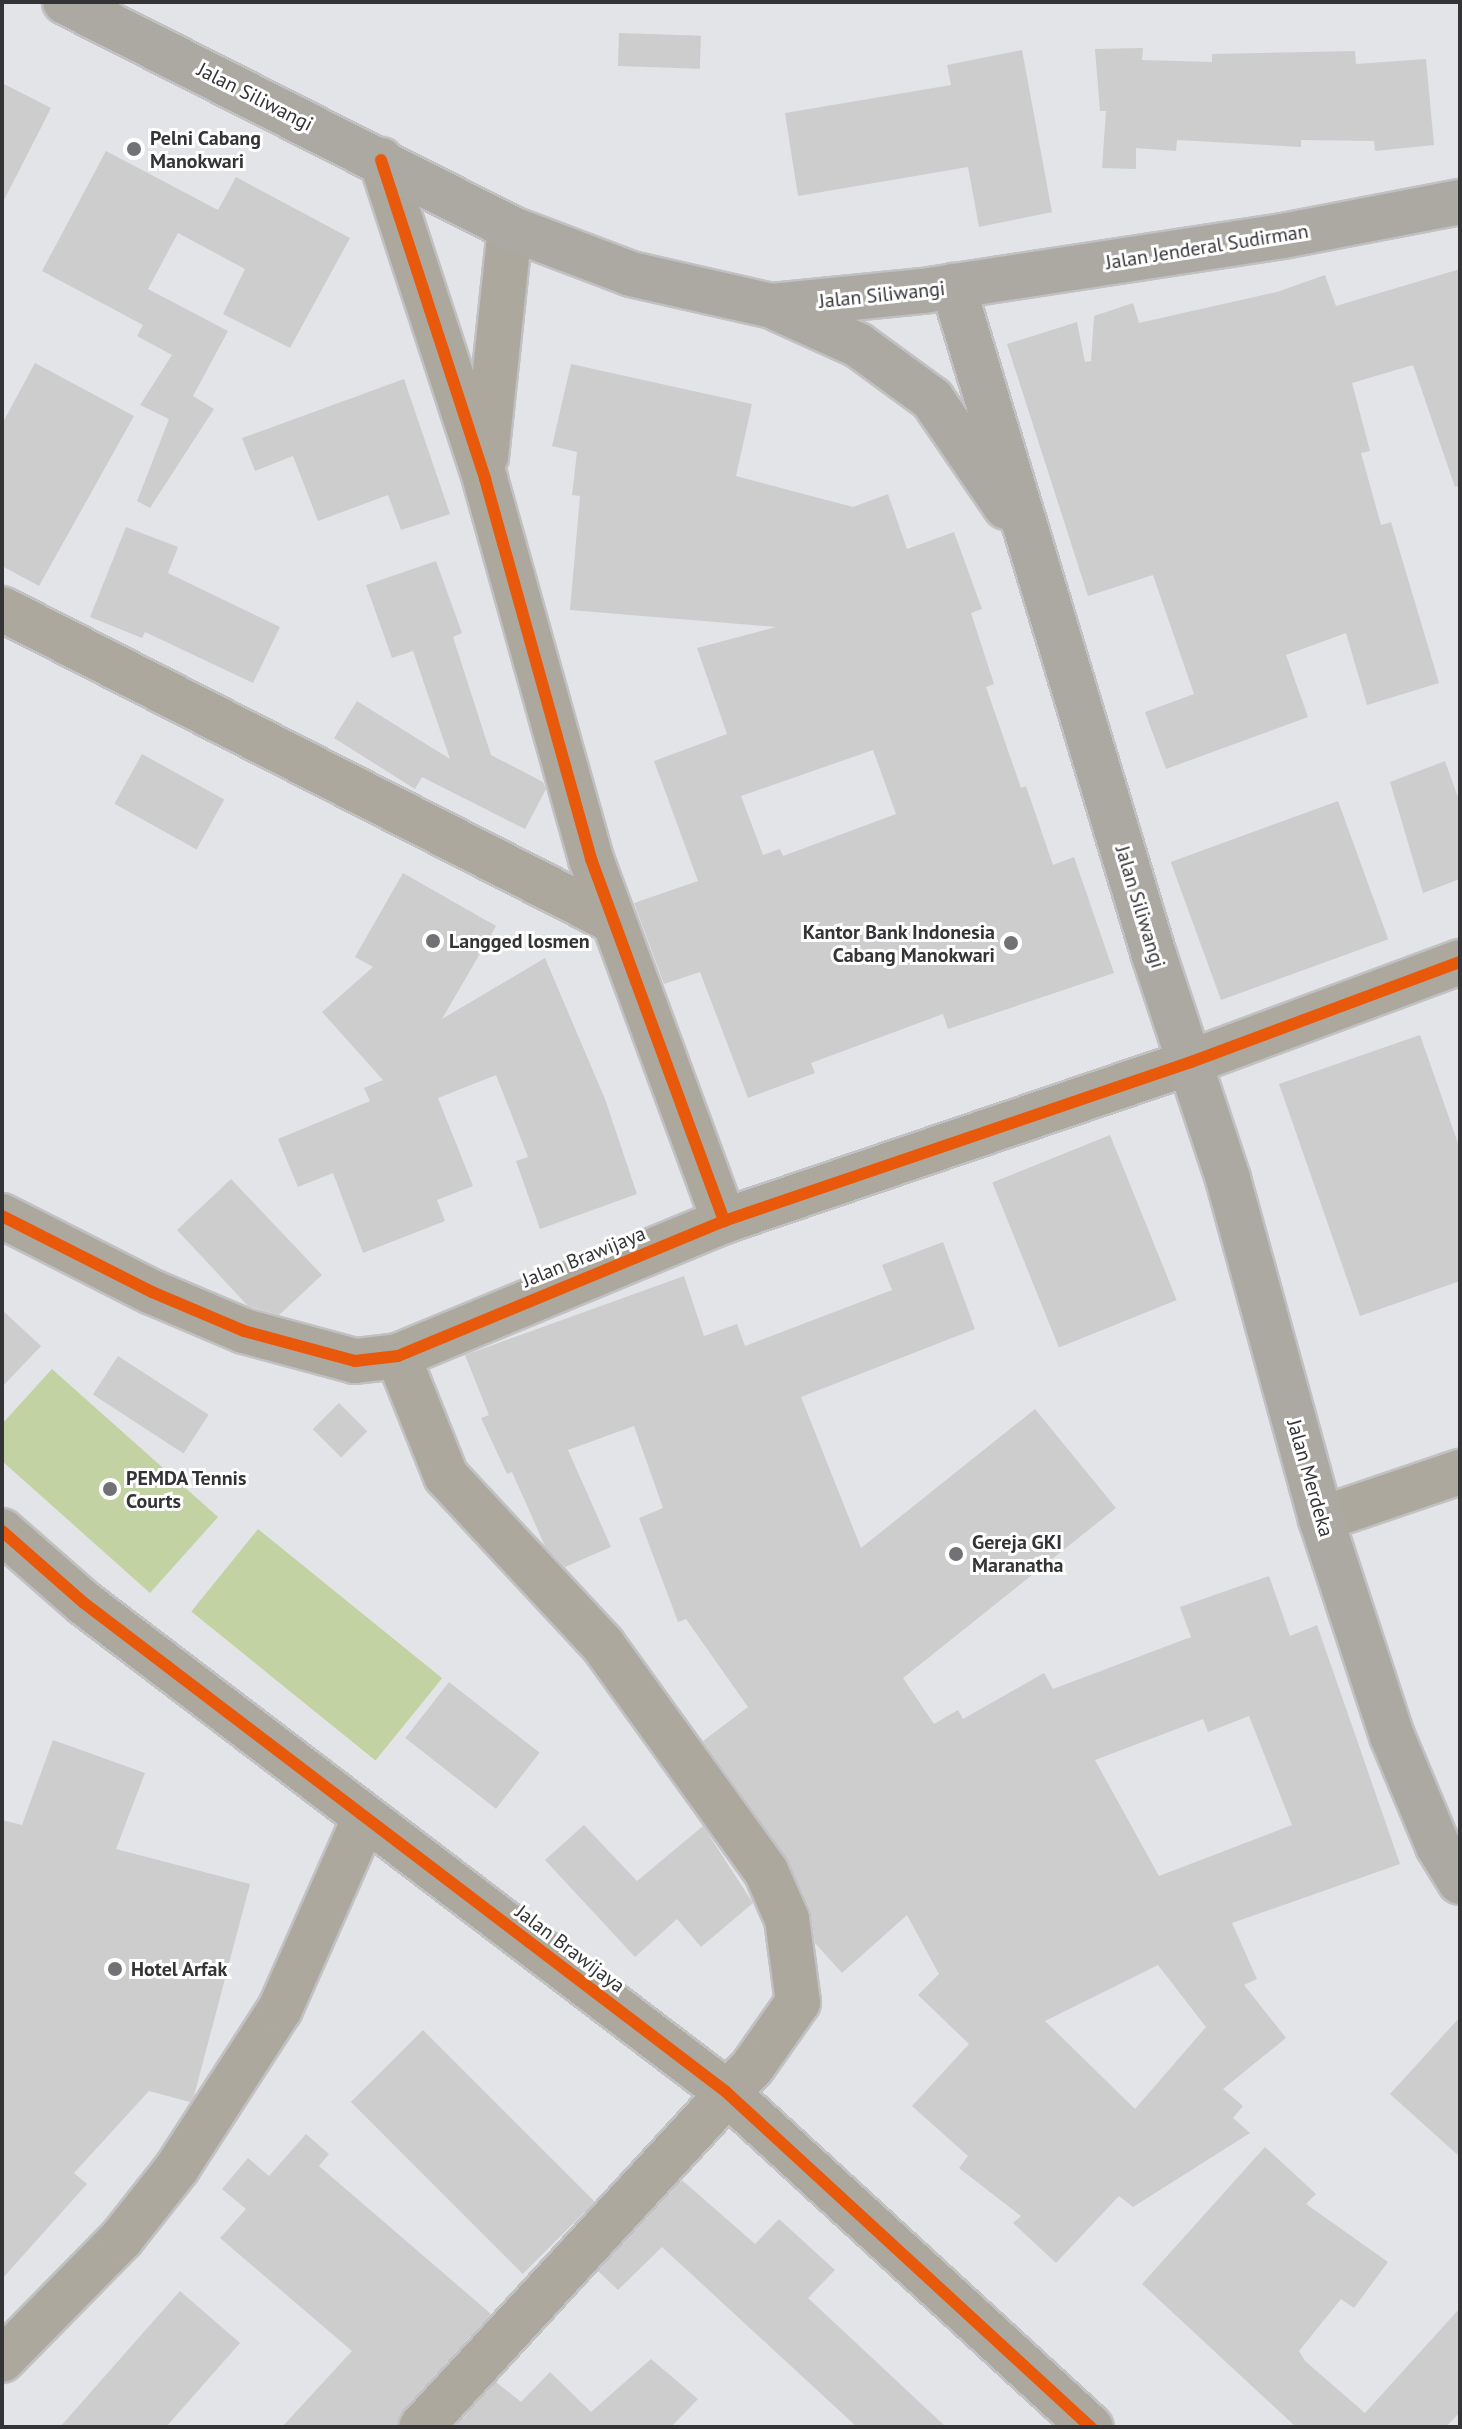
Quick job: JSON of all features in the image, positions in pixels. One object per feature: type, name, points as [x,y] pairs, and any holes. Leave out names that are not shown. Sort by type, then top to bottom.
[{"type":"highway","name":"Jalan Siliwangi","points":[[65,2],[510,228],[631,274],[772,306],[953,286],[1191,1062]]},
{"type":"highway","name":"Jalan Jenderal Sudirman","points":[[953,286],[1283,236],[1460,202]]},
{"type":"highway","points":[[772,306],[858,345],[932,399],[1031,546]]},
{"type":"highway","name":"Jalan Merdeka","points":[[1191,1062],[1247,1243],[1321,1519],[1392,1736],[1438,1846],[1460,1882]]},
{"type":"street","points":[[381,160],[485,479],[611,920],[724,1221]]},
{"type":"street","points":[[485,479],[510,228]]},
{"type":"street","points":[[2,609],[611,920]]},
{"type":"street","name":"Jalan Brawijaya","points":[[2,1216],[152,1292],[244,1331],[355,1361],[398,1356],[724,1221],[1191,1062],[1460,962]]},
{"type":"street","points":[[398,1356],[446,1476],[603,1645],[766,1871],[782,1902],[798,2002],[775,2039],[421,2427]]},
{"type":"street","points":[[1321,1519],[1460,1472]]},
{"type":"street","name":"Jalan Brawijaya","points":[[2,1531],[54,1579],[364,1819],[725,2091],[1091,2427]]},
{"type":"street","points":[[2,2360],[121,2239],[177,2168],[280,2009],[364,1819]]},
{"type":"green space","name":"PEMDA Tennis Courts","points":[[52,1369],[218,1517],[150,1593],[2,1461],[2,1424]]},
{"type":"green space","points":[[258,1529],[442,1678],[375,1761],[191,1611]]},
{"type":"building","points":[[619,33],[701,36],[700,69],[618,66]]},
{"type":"building","points":[[1143,48],[1142,60],[1212,62],[1212,54],[1355,51],[1356,64],[1426,59],[1434,145],[1375,151],[1374,141],[1301,140],[1301,147],[1177,140],[1176,151],[1136,148],[1136,169],[1102,168],[1106,111],[1100,111],[1095,49]]},
{"type":"building","points":[[1022,50],[1052,212],[979,227],[968,167],[798,196],[785,113],[951,85],[947,65]]},
{"type":"building","points":[[2,83],[51,108],[2,204]]},
{"type":"building","points":[[106,151],[218,210],[236,177],[350,238],[290,348],[223,314],[245,269],[178,233],[148,289],[228,331],[193,396],[214,409],[150,508],[137,501],[169,419],[140,405],[172,355],[137,336],[143,325],[42,271]]},
{"type":"building","points":[[1460,269],[1460,486],[1455,487],[1413,365],[1352,383],[1370,451],[1361,453],[1381,525],[1391,522],[1439,683],[1367,705],[1346,633],[1286,655],[1308,717],[1166,769],[1145,712],[1194,694],[1153,575],[1088,596],[1007,344],[1077,322],[1085,362],[1091,361],[1094,316],[1133,303],[1139,323],[1277,292],[1325,275],[1336,306]]},
{"type":"building","points":[[35,363],[134,416],[39,586],[2,566],[2,424]]},
{"type":"building","points":[[571,364],[752,404],[736,476],[853,507],[888,494],[907,549],[954,532],[982,609],[971,613],[994,684],[986,687],[1021,788],[1026,786],[1053,865],[1074,857],[1114,973],[948,1029],[943,1014],[811,1063],[815,1073],[748,1098],[700,972],[664,984],[634,903],[698,881],[654,761],[727,734],[697,648],[776,627],[570,610],[580,496],[572,495],[577,452],[552,446]],"holes":[[[873,750],[896,814],[783,856],[780,849],[763,855],[741,796]]]},
{"type":"building","points":[[404,379],[450,514],[401,530],[388,495],[318,521],[293,456],[255,471],[242,438]]},
{"type":"building","points":[[126,527],[178,547],[168,573],[280,627],[253,683],[145,632],[142,638],[90,617]]},
{"type":"building","points":[[436,561],[462,633],[453,637],[491,755],[543,782],[546,789],[525,829],[422,777],[415,789],[334,738],[357,701],[450,759],[413,651],[392,658],[366,585]]},
{"type":"building","points":[[142,754],[224,800],[197,849],[114,804]]},
{"type":"building","points":[[1445,761],[1460,803],[1460,879],[1423,893],[1390,782]]},
{"type":"building","points":[[1338,801],[1388,939],[1221,1000],[1171,862]]},
{"type":"building","points":[[403,873],[496,926],[442,1019],[545,958],[605,1099],[637,1194],[540,1229],[516,1161],[528,1157],[496,1075],[438,1098],[473,1186],[437,1200],[445,1221],[363,1253],[333,1173],[298,1187],[278,1139],[370,1101],[364,1088],[383,1080],[322,1012],[373,967],[355,957]]},
{"type":"building","points":[[1420,1035],[1460,1149],[1460,1281],[1360,1316],[1279,1084]]},
{"type":"building","points":[[1110,1135],[1177,1300],[1059,1348],[992,1183]]},
{"type":"building","points":[[231,1179],[322,1275],[279,1315],[248,1306],[177,1230]]},
{"type":"building","points":[[943,1242],[975,1329],[801,1397],[861,1548],[1035,1409],[1116,1508],[903,1678],[934,1724],[958,1710],[963,1719],[1044,1673],[1053,1689],[1191,1637],[1180,1607],[1269,1576],[1290,1636],[1317,1625],[1400,1864],[1232,1923],[1257,1979],[1244,1985],[1286,2038],[1223,2089],[1243,2106],[1233,2118],[1250,2133],[1133,2207],[1119,2196],[1056,2263],[1013,2223],[1021,2216],[959,2168],[968,2156],[912,2106],[969,2044],[918,1995],[939,1974],[907,1915],[842,1973],[815,1943],[810,1909],[786,1857],[703,1741],[748,1707],[686,1619],[678,1622],[639,1518],[663,1508],[634,1426],[568,1450],[611,1547],[565,1567],[545,1546],[512,1472],[507,1474],[481,1418],[489,1415],[465,1355],[684,1276],[704,1336],[737,1324],[745,1346],[892,1290],[882,1265]],"holes":[[[1249,1716],[1292,1825],[1159,1876],[1095,1760],[1203,1719],[1208,1732]],[[1158,1965],[1206,2027],[1135,2109],[1045,2021]]]},
{"type":"building","points":[[2,1310],[41,1346],[2,1387]]},
{"type":"building","points":[[118,1356],[209,1415],[184,1453],[93,1395]]},
{"type":"building","points":[[339,1403],[367,1431],[341,1457],[313,1429]]},
{"type":"building","points":[[449,1682],[540,1753],[496,1809],[405,1738]]},
{"type":"building","name":"Hotel Arfak","points":[[53,1740],[145,1773],[116,1849],[250,1884],[194,2096],[190,2102],[149,2091],[74,2173],[87,2184],[2,2279],[2,1820],[22,1825]]},
{"type":"building","points":[[584,1825],[637,1881],[703,1826],[753,1903],[701,1947],[677,1919],[635,1957],[545,1860]]},
{"type":"building","points":[[1460,2017],[1460,2157],[1390,2094]]},
{"type":"building","points":[[423,2030],[595,2202],[523,2274],[351,2102]]},
{"type":"building","points":[[306,2134],[329,2154],[319,2166],[491,2314],[403,2410],[397,2427],[282,2427],[352,2351],[220,2238],[246,2209],[222,2189],[248,2158],[269,2176]]},
{"type":"building","points":[[1265,2147],[1316,2194],[1306,2204],[1388,2262],[1354,2308],[1341,2299],[1299,2351],[1305,2361],[1365,2413],[1460,2308],[1460,2412],[1446,2427],[1296,2427],[1142,2284]]},
{"type":"building","points":[[682,2180],[755,2244],[779,2219],[835,2270],[808,2298],[946,2427],[857,2427],[662,2247],[618,2290],[598,2271]]},
{"type":"building","points":[[180,2291],[240,2343],[166,2427],[60,2427]]},
{"type":"building","points":[[651,2359],[698,2399],[671,2427],[455,2427],[496,2382],[521,2402],[550,2372],[591,2412]]},
{"type":"cycle path","points":[[381,160],[485,479],[591,859],[724,1221]]},
{"type":"cycle path","points":[[2,1216],[152,1292],[244,1331],[355,1361],[398,1356],[727,1220],[1191,1062],[1460,962]]},
{"type":"cycle path","points":[[2,1531],[84,1603],[725,2091],[1091,2427]]},
{"type":"place","name":"Pelni Cabang Manokwari","points":[[134,149]]},
{"type":"place","name":"Langged losmen","points":[[433,941]]},
{"type":"place","name":"Kantor Bank Indonesia Cabang Manokwari","points":[[1011,943]]},
{"type":"place","name":"PEMDA Tennis Courts","points":[[110,1489]]},
{"type":"place","name":"Gereja GKI Maranatha","points":[[956,1554]]},
{"type":"place","name":"Hotel Arfak","points":[[115,1969]]}]
